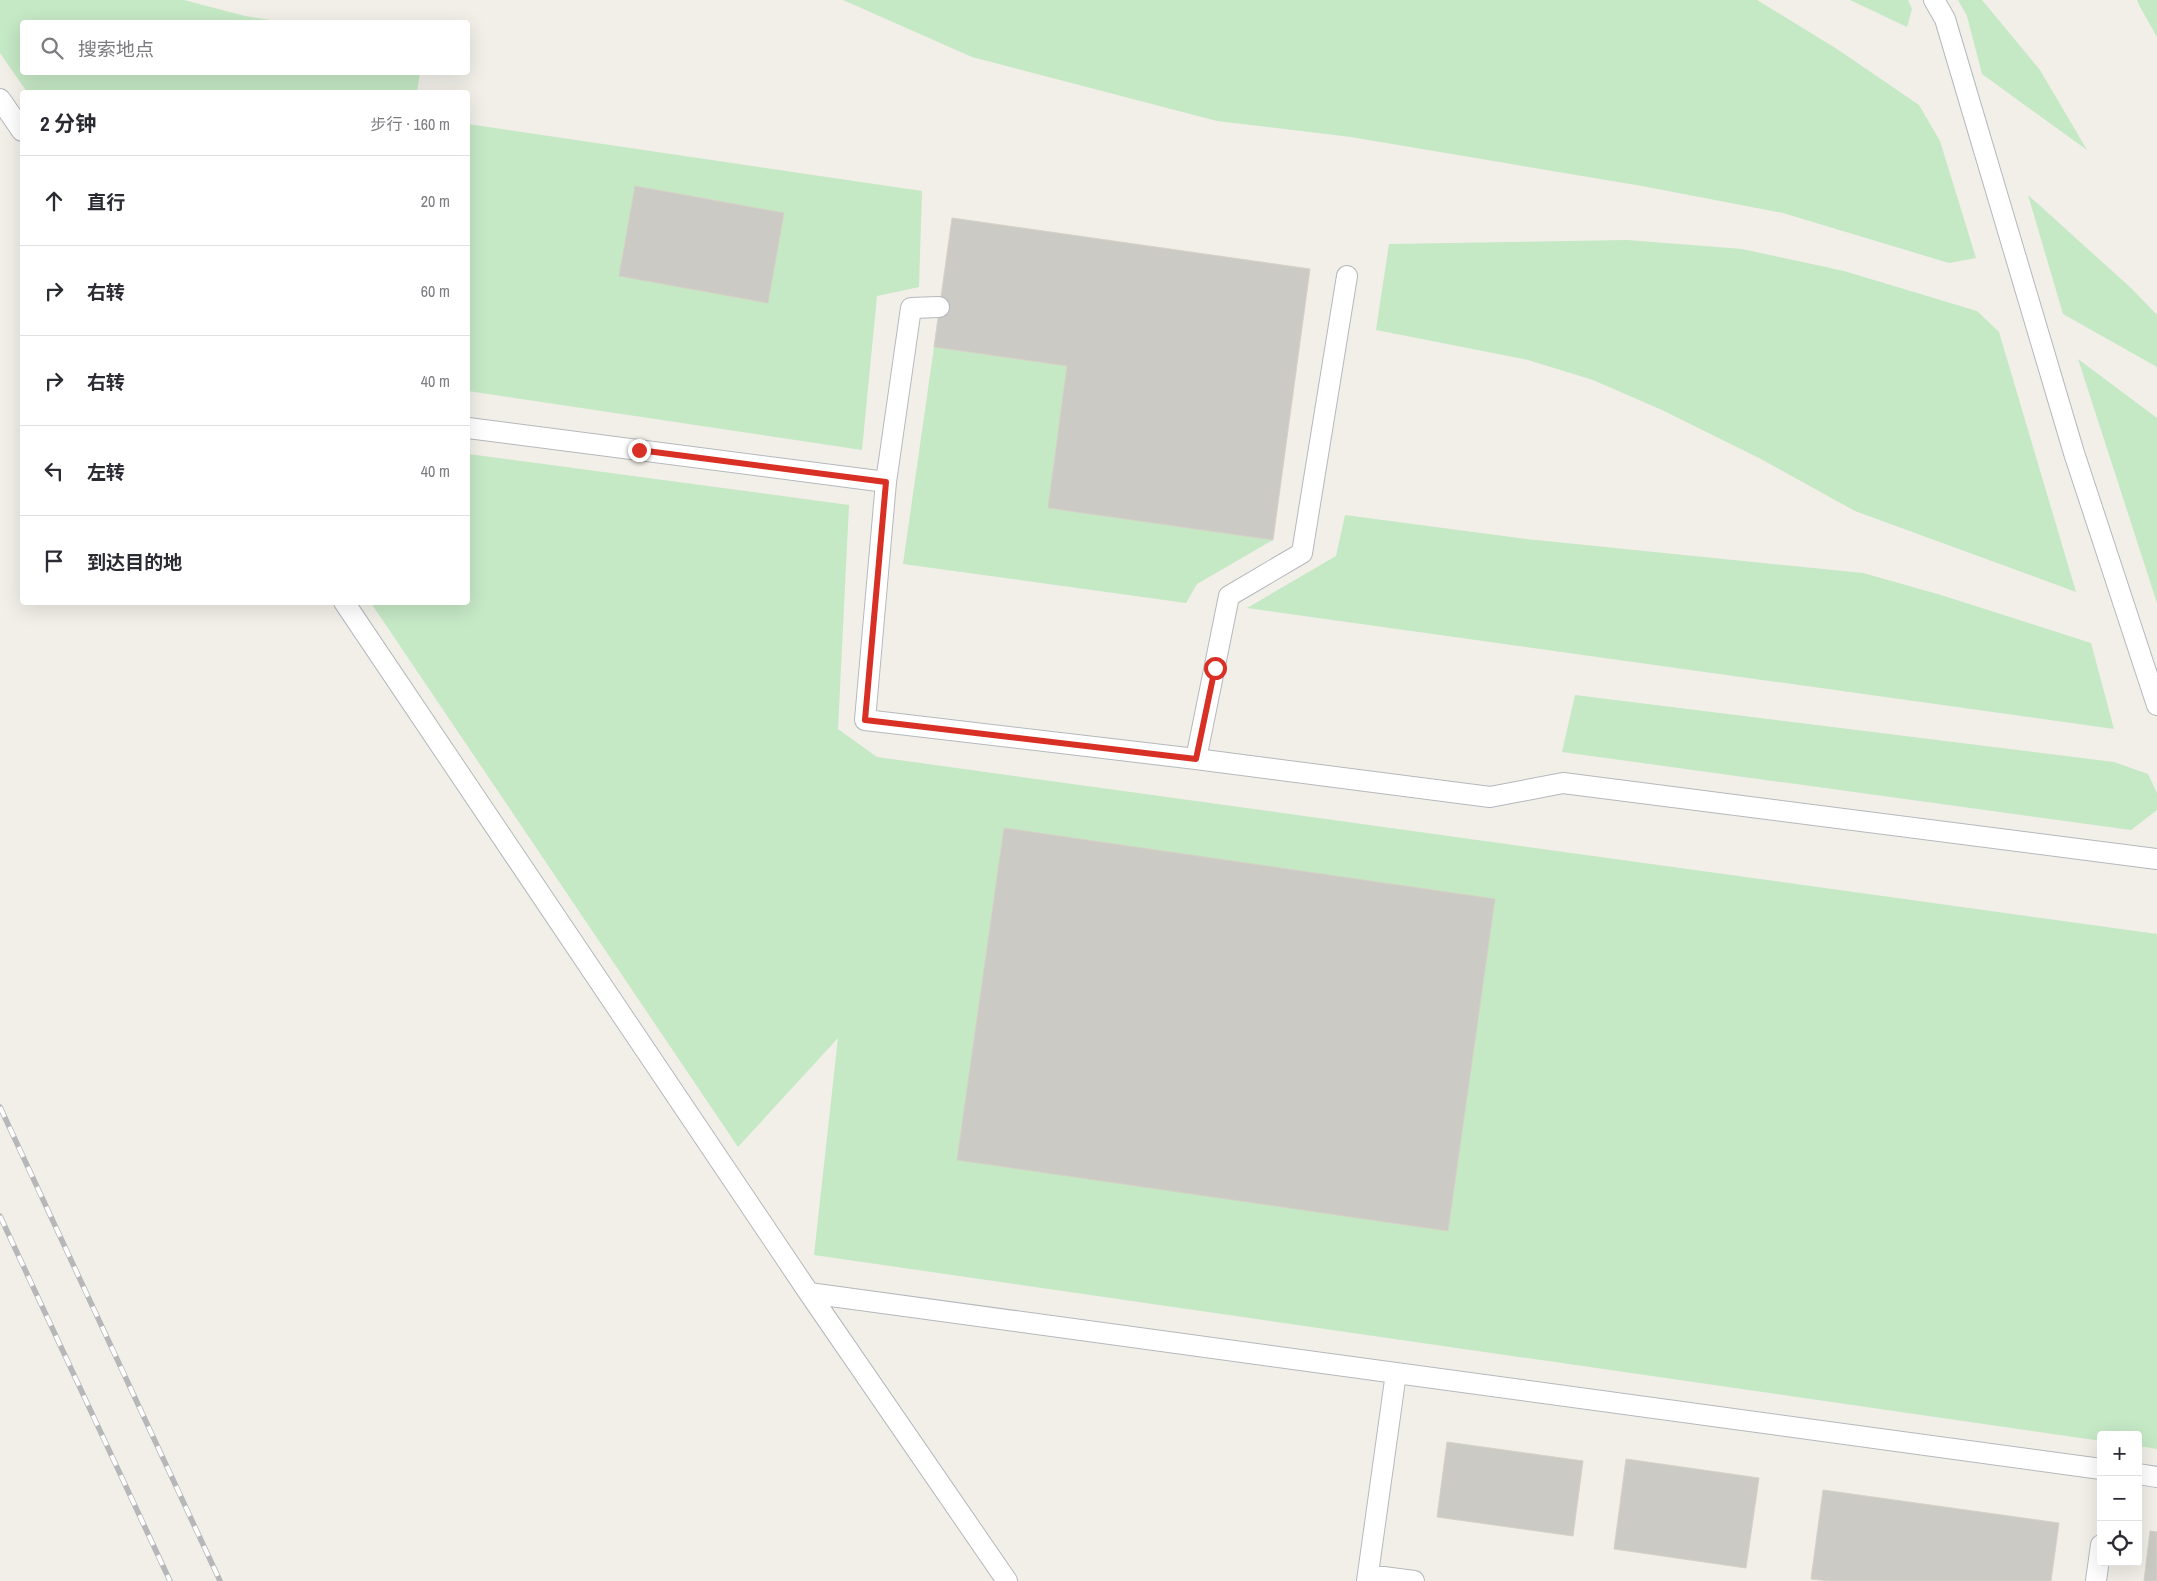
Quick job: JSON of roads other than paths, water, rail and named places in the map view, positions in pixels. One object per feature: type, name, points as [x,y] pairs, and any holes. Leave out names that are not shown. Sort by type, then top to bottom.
[{"type":"lane","points":[[1934,0],[1945,19],[2074,453],[2157,705]]},
{"type":"lane","points":[[0,98],[20,128]]},
{"type":"lane","points":[[1196,759],[1229,596],[1302,554],[1346,276]]},
{"type":"lane","points":[[940,307],[912,308],[886,482],[865,720],[1196,759],[1490,797],[1563,782],[2157,859]]},
{"type":"lane","points":[[470,428],[886,482]]},
{"type":"lane","points":[[346,605],[808,1293],[1007,1581]]},
{"type":"lane","points":[[808,1293],[2097,1468]]},
{"type":"lane","points":[[1396,1373],[1368,1578],[1414,1581]]},
{"type":"lane","points":[[2142,1475],[2157,1477]]},
{"type":"lane","points":[[2096,1581],[2098,1566]]},
{"type":"railway","points":[[0,1107],[220,1581]]},
{"type":"railway","points":[[0,1216],[170,1581]]}]
